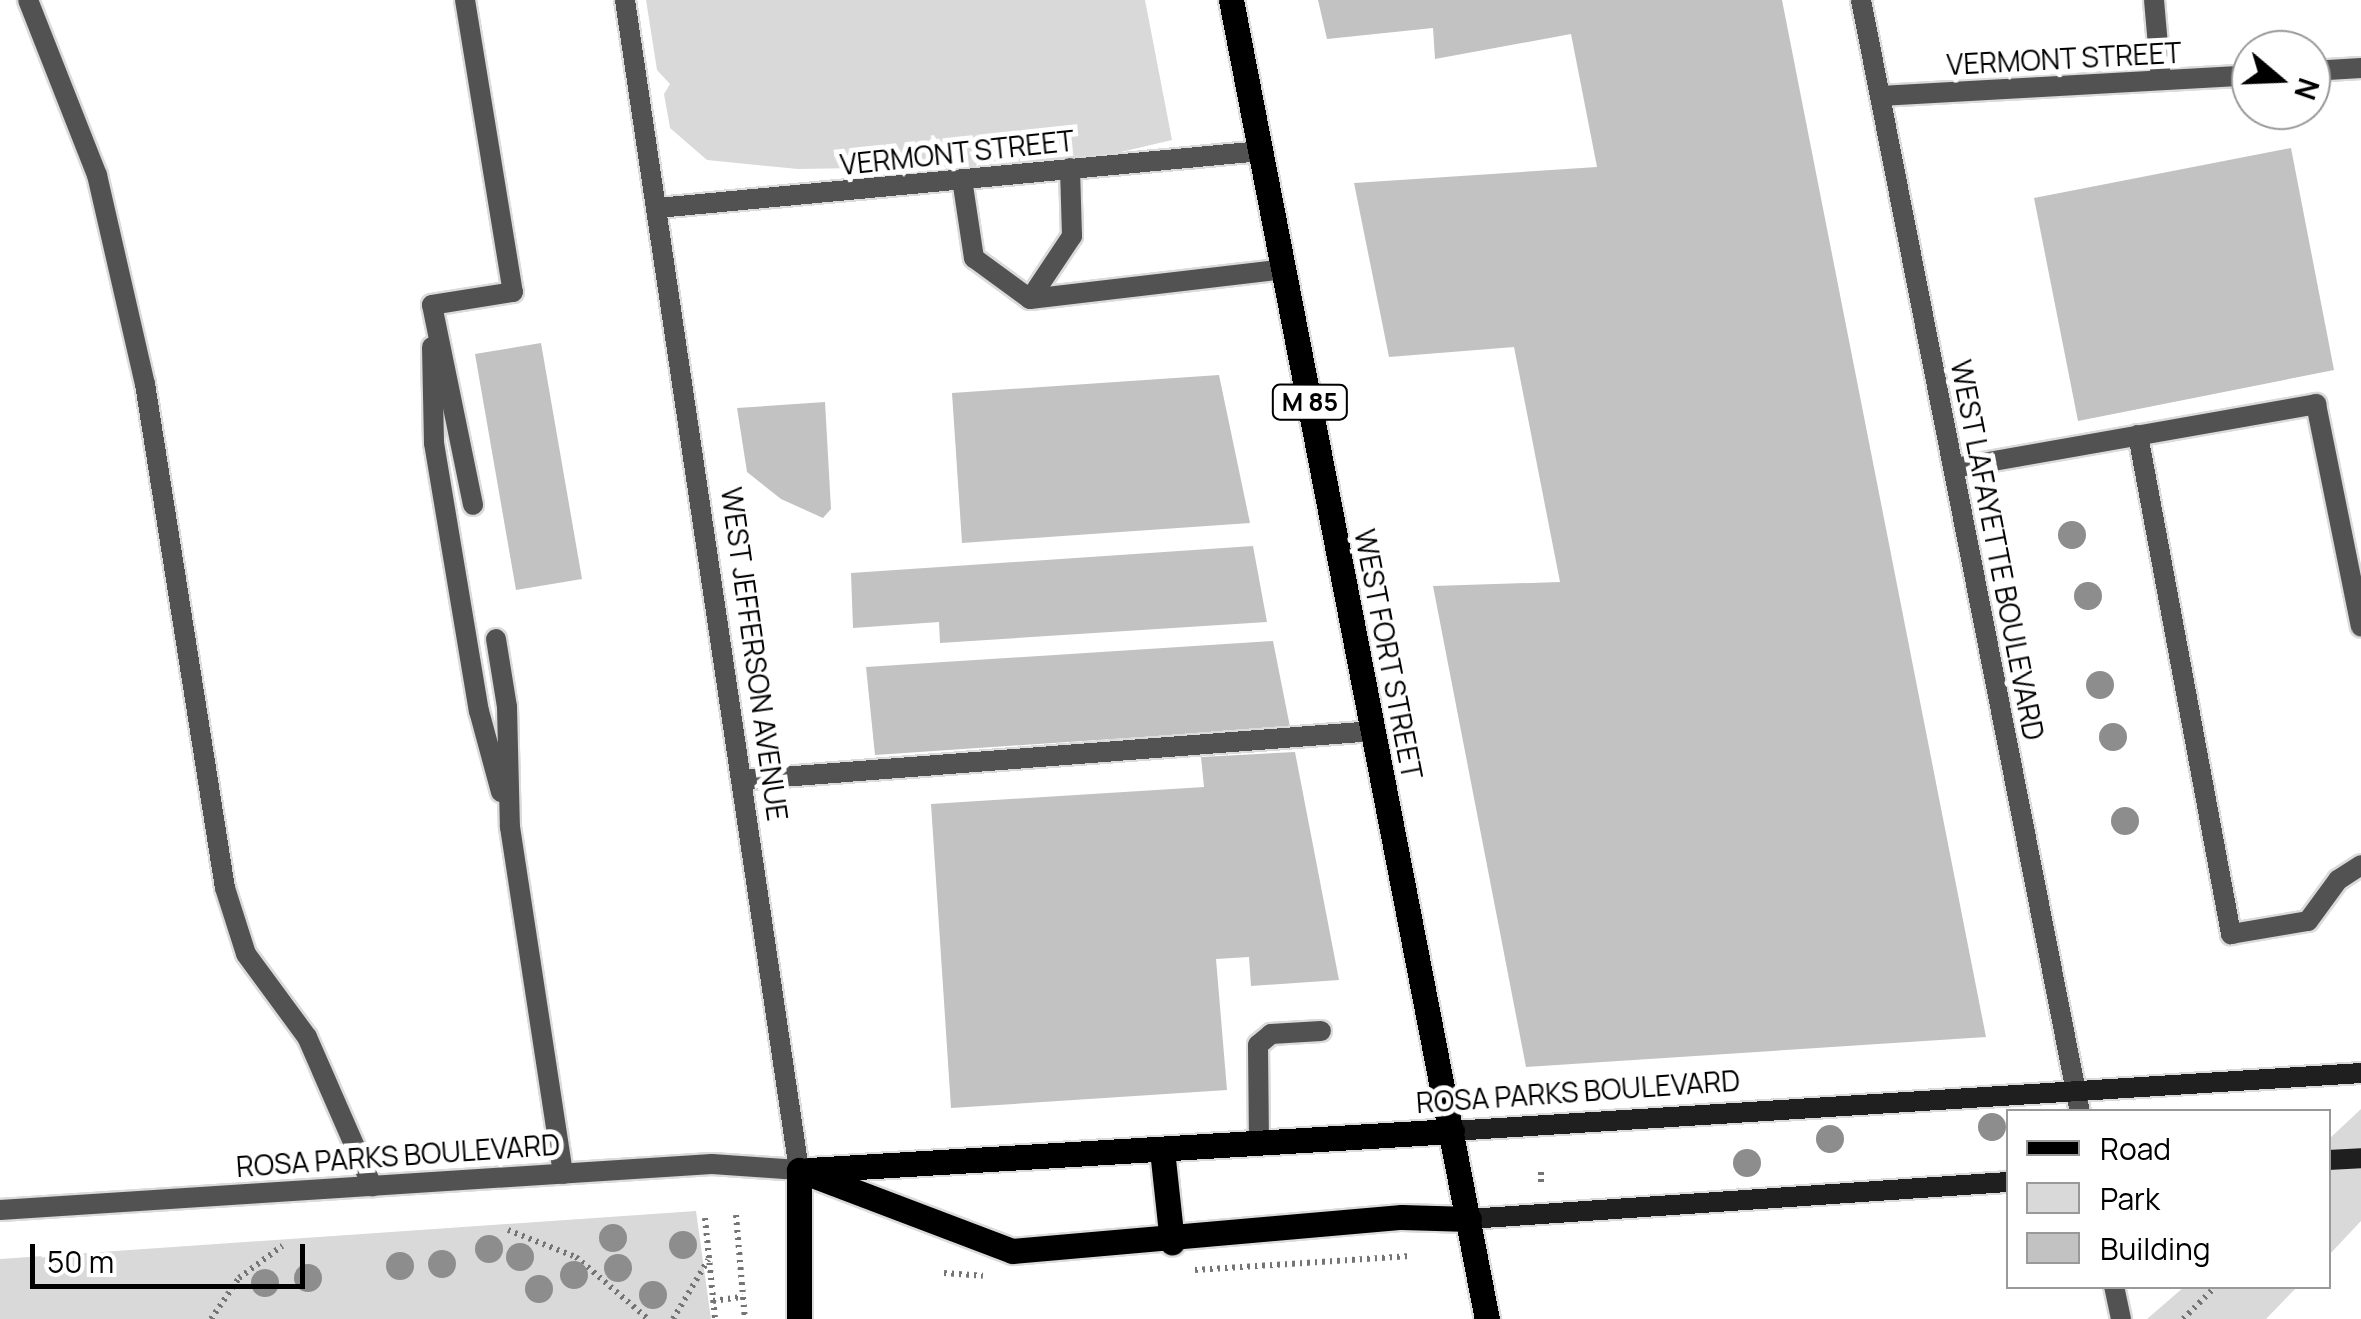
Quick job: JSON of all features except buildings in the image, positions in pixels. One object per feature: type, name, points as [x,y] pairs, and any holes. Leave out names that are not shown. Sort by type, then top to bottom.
[{"type":"main road","name":"WEST FORT STREET","points":[[1231,0],[1487,1319]]},
{"type":"main road","name":"ROSA PARKS BOULEVARD","points":[[799,1170],[1162,1150],[2075,1087],[2361,1073]]},
{"type":"main road","points":[[1162,1150],[1172,1242]]},
{"type":"main road","points":[[2331,1160],[2361,1158]]},
{"type":"main road","name":"ROSA PARKS BOULEVARD","points":[[799,1170],[1012,1251],[1172,1242],[1402,1217],[1469,1219],[2006,1182]]},
{"type":"main road","name":"WEST JEFFERSON AVENUE","points":[[798,1319],[799,1170]]},
{"type":"street","points":[[28,0],[97,175],[145,384],[225,888],[246,954],[308,1037],[372,1186]]},
{"type":"street","points":[[432,305],[513,292],[465,0]]},
{"type":"street","name":"WEST JEFFERSON AVENUE","points":[[625,0],[799,1170]]},
{"type":"street","name":"WEST LAFAYETTE BOULEVARD","points":[[1861,0],[2079,1109]]},
{"type":"street","points":[[2154,0],[2161,80]]},
{"type":"street","points":[[2331,70],[2361,68]]},
{"type":"street","name":"VERMONT STREET","points":[[1880,96],[2231,76]]},
{"type":"street","name":"VERMONT STREET","points":[[658,208],[1261,151]]},
{"type":"street","points":[[1030,298],[1072,236],[1070,168]]},
{"type":"street","points":[[962,179],[974,258],[1030,298],[1284,269]]},
{"type":"street","points":[[432,305],[472,505]]},
{"type":"street","points":[[432,305],[434,443],[479,711],[510,827],[563,1174]]},
{"type":"street","points":[[1954,468],[2316,404],[2361,627]]},
{"type":"street","points":[[2138,436],[2231,934],[2308,921],[2338,880],[2361,865]]},
{"type":"street","points":[[496,640],[508,707],[510,827]]},
{"type":"street","points":[[744,780],[1374,731]]},
{"type":"street","points":[[1259,1142],[1258,1045],[1271,1034],[1322,1031]]},
{"type":"street","name":"ROSA PARKS BOULEVARD","points":[[0,1210],[712,1164],[799,1170]]},
{"type":"street","points":[[2115,1289],[2120,1319]]},
{"type":"path","points":[[1542,1172],[1542,1185]]},
{"type":"path","points":[[736,1215],[745,1319]]},
{"type":"path","points":[[704,1218],[714,1319]]},
{"type":"path","points":[[508,1230],[602,1274],[648,1319]]},
{"type":"path","points":[[211,1319],[239,1278],[282,1246]]},
{"type":"path","points":[[673,1319],[709,1258]]},
{"type":"path","points":[[2182,1319],[2213,1289]]},
{"type":"path","points":[[713,1301],[743,1297]]},
{"type":"green space","points":[[646,0],[1145,0],[1172,140],[1108,155],[999,165],[983,152],[976,166],[798,169],[707,160],[670,128],[664,94],[670,84],[657,70]]},
{"type":"green space","points":[[2361,1109],[2361,1221],[2331,1253],[2331,1137]]},
{"type":"green space","points":[[696,1211],[711,1319],[0,1319],[0,1259]]},
{"type":"green space","points":[[2181,1289],[2295,1289],[2266,1319],[2147,1319]]}]
